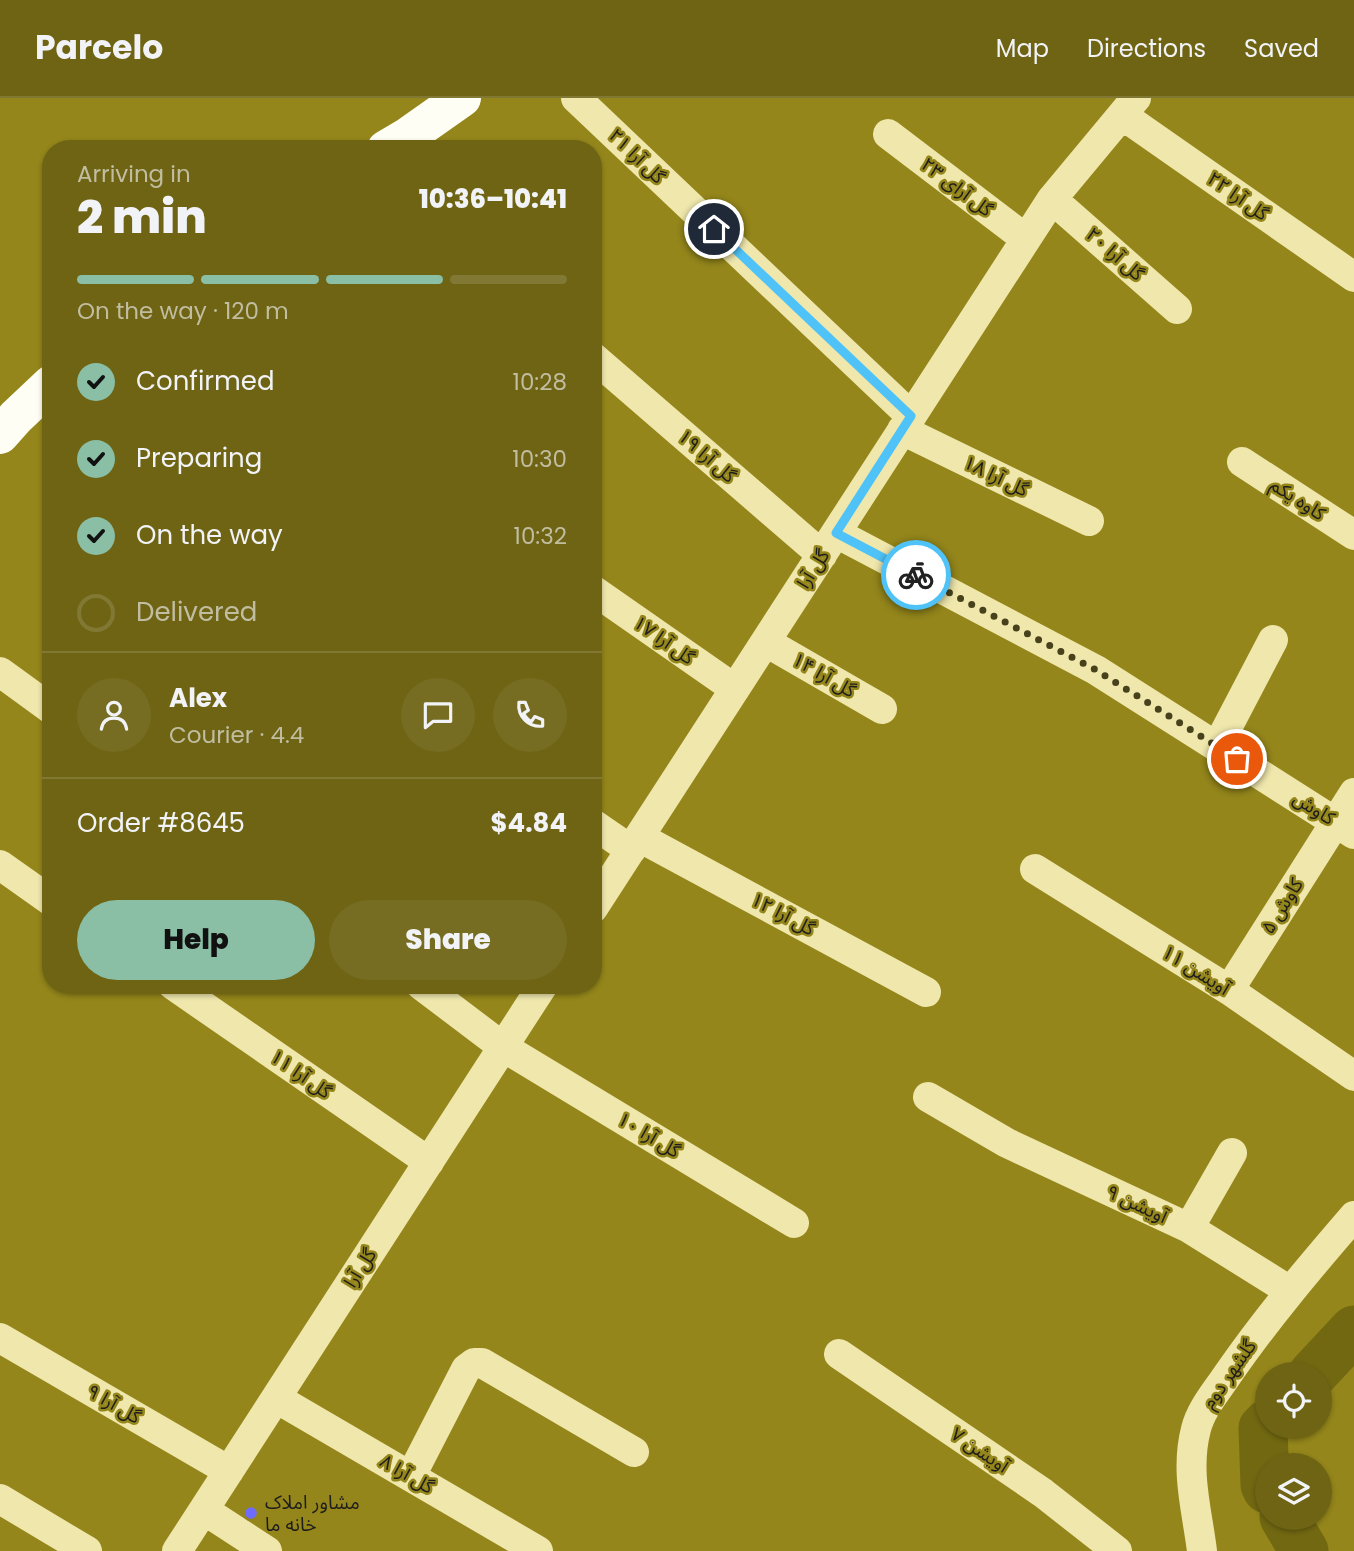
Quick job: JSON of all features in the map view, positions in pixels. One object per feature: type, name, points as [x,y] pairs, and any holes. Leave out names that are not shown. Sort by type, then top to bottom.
[{"type":"main road","points":[[401,140],[463,98]]},
{"type":"main road","points":[[0,435],[42,392]]},
{"type":"street","name":"۲۱ گل آرا","points":[[576,98],[907,423]]},
{"type":"street","name":"گل آرا","points":[[602,894],[1052,199],[1129,107]]},
{"type":"street","name":"۲۲ گل آرا","points":[[1129,107],[1354,277]]},
{"type":"street","name":"گل آرای ۲۳","points":[[888,134],[1026,239]]},
{"type":"street","name":"۲۰ گل آرا","points":[[1052,199],[1177,309]]},
{"type":"street","name":"۱۹ گل آرا","points":[[602,364],[829,544],[1096,670]]},
{"type":"street","name":"۱۸ گل آرا","points":[[907,423],[1089,522]]},
{"type":"street","name":"کاوه یکم","points":[[1242,462],[1354,535]]},
{"type":"street","name":"۱۷ گل آرا","points":[[602,596],[735,689]]},
{"type":"street","points":[[1217,747],[1273,640]]},
{"type":"street","name":"۱۴ گل آرا","points":[[766,642],[882,709]]},
{"type":"street","name":"کاوش","points":[[1096,670],[1345,828]]},
{"type":"street","points":[[0,672],[42,702]]},
{"type":"street","name":"۵ کاوش","points":[[1229,990],[1345,828],[1354,793]]},
{"type":"street","name":"۱۲ گل آرا","points":[[602,828],[926,992]]},
{"type":"street","points":[[0,865],[42,895]]},
{"type":"street","name":"آویشن ۱۱","points":[[1035,869],[1229,990],[1354,1076]]},
{"type":"street","name":"۱۱ گل آرا","points":[[186,994],[429,1162]]},
{"type":"street","name":"۱۰ گل آرا","points":[[433,994],[503,1047],[794,1223]]},
{"type":"street","name":"گل آرا","points":[[177,1551],[537,994]]},
{"type":"street","name":"۹ آویشن","points":[[928,1097],[978,1128],[1019,1149],[1189,1228],[1290,1291]]},
{"type":"street","points":[[1189,1228],[1232,1153]]},
{"type":"street","name":"گلشهر دوم","points":[[1202,1551],[1190,1468],[1195,1430],[1202,1411],[1290,1291],[1354,1216]]},
{"type":"street","name":"۹ گل آرا","points":[[0,1338],[229,1471]]},
{"type":"street","name":"۷ آویشن","points":[[839,1354],[1043,1493],[1117,1551]]},
{"type":"street","points":[[411,1476],[466,1369],[474,1363],[482,1363],[634,1452]]},
{"type":"street","name":"۸ گل آرا","points":[[276,1398],[538,1551]]},
{"type":"street","points":[[0,1499],[87,1551]]},
{"type":"street","points":[[204,1510],[267,1551]]},
{"type":"waterway","points":[[1324,1362],[1354,1330]]},
{"type":"waterway","points":[[1263,1439],[1264,1453]]},
{"type":"waterway","points":[[1292,1530],[1304,1551]]},
{"type":"way so far","points":[[916,575],[1096,670],[1237,759]]},
{"type":"place","name":"مشاور املاک خانه ما","points":[[251,1513]]},
{"type":"route","points":[[714,229],[911,416],[836,533],[916,575]]}]
